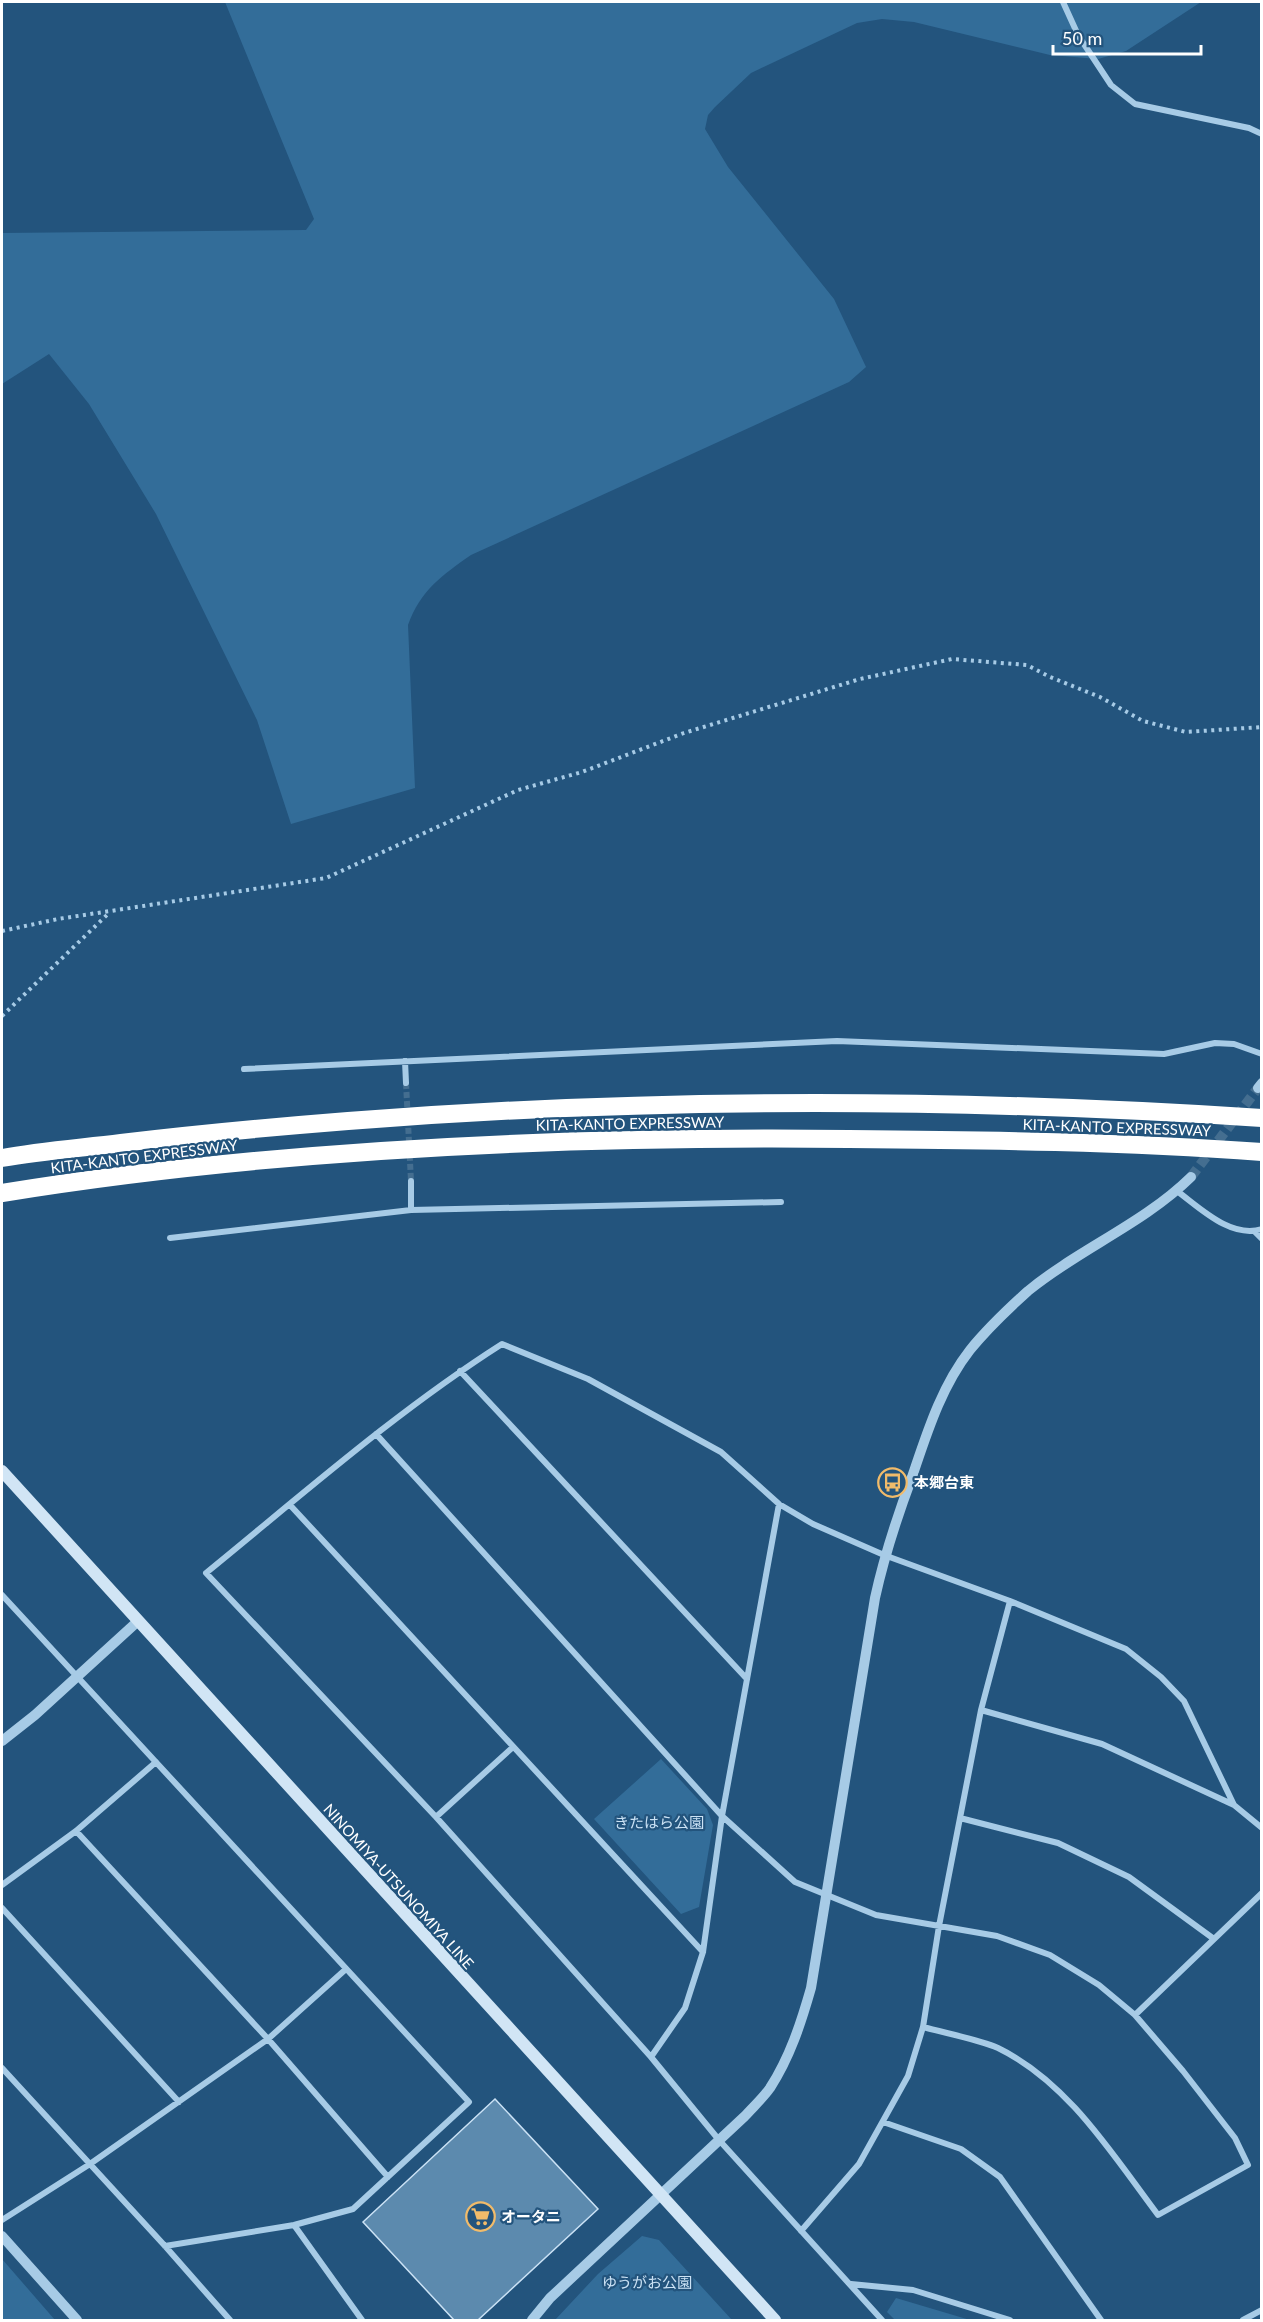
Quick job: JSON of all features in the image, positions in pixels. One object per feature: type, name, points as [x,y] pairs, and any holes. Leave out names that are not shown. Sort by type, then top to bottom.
[{"type":"highway","name":"KITA-KANTO EXPRESSWAY","points":[[2,1158],[239,1129],[429,1114],[626,1105],[1002,1106],[1262,1118]]},
{"type":"highway","name":"KITA-KANTO EXPRESSWAY","points":[[2,1193],[241,1162],[441,1147],[627,1139],[997,1140],[1262,1152]]},
{"type":"main road","name":"NINOMIYA-UTSUNOMIYA LINE","points":[[2,1471],[137,1622],[775,2320]]},
{"type":"street","points":[[1063,2],[1078,35],[1111,85],[1135,104],[1250,128],[1262,134]]},
{"type":"street","points":[[244,1069],[837,1041],[1164,1054],[1215,1044],[1234,1044],[1262,1054]]},
{"type":"street","points":[[405,1061],[406,1083]]},
{"type":"street","points":[[532,2320],[550,2298],[719,2140],[769,2090],[784,2064],[798,2032],[811,1988],[874,1598],[884,1555],[934,1413],[970,1350],[1028,1291],[1072,1260],[1142,1217],[1177,1191],[1191,1177]]},
{"type":"street","points":[[411,1181],[411,1210]]},
{"type":"street","points":[[1177,1191],[1222,1225],[1254,1231],[1262,1228]]},
{"type":"street","points":[[170,1238],[411,1210],[781,1202]]},
{"type":"street","points":[[1254,1231],[1262,1239]]},
{"type":"street","points":[[882,2320],[719,2140],[651,2057],[436,1817],[206,1573],[376,1434],[460,1371],[502,1344],[588,1379],[721,1452],[779,1504],[813,1524],[884,1555],[1010,1601],[1126,1649],[1161,1677],[1184,1701],[1234,1805]]},
{"type":"street","points":[[460,1371],[747,1679]]},
{"type":"street","points":[[376,1434],[722,1816],[795,1882],[876,1915],[997,1936],[1050,1955],[1099,1985],[1135,2015],[1183,2071],[1235,2138],[1248,2165],[1158,2215],[1091,2126],[1044,2077],[997,2047],[923,2027]]},
{"type":"street","points":[[290,1504],[703,1952]]},
{"type":"street","points":[[651,2057],[685,2008],[703,1952],[722,1816],[779,1504]]},
{"type":"street","points":[[2,1595],[469,2102],[353,2209],[294,2225],[165,2246]]},
{"type":"street","points":[[801,2231],[859,2164],[908,2076],[923,2027],[939,1926],[981,1710],[1010,1601]]},
{"type":"street","points":[[2,1741],[35,1715],[137,1622]]},
{"type":"street","points":[[981,1710],[1102,1744],[1234,1805],[1262,1828]]},
{"type":"street","points":[[436,1817],[513,1747]]},
{"type":"street","points":[[2,1885],[76,1831],[156,1762]]},
{"type":"street","points":[[960,1818],[1058,1843],[1129,1877],[1214,1939]]},
{"type":"street","points":[[76,1831],[268,2039],[388,2177]]},
{"type":"street","points":[[1135,2015],[1262,1893]]},
{"type":"street","points":[[2,1908],[179,2102]]},
{"type":"street","points":[[2,2220],[90,2164],[268,2039],[346,1969]]},
{"type":"street","points":[[2,2068],[230,2320]]},
{"type":"street","points":[[883,2122],[961,2149],[1000,2177],[1101,2320]]},
{"type":"street","points":[[294,2225],[362,2320]]},
{"type":"street","points":[[2,2236],[77,2320]]},
{"type":"street","points":[[850,2284],[913,2290],[1010,2320]]},
{"type":"street","points":[[1244,2320],[1262,2310]]},
{"type":"path","points":[[2,931],[58,919],[326,878],[518,790],[582,772],[684,733],[861,679],[952,659],[1027,665],[1100,697],[1143,721],[1186,732],[1262,727]]},
{"type":"path","points":[[2,1016],[111,912]]},
{"type":"green space","points":[[225,2],[1201,2],[1126,51],[1098,59],[1050,55],[914,22],[882,19],[857,23],[751,73],[708,115],[705,129],[728,167],[834,299],[866,367],[849,382],[471,555],[450,570],[419,602],[408,625],[415,788],[291,824],[257,720],[156,514],[89,404],[49,354],[2,384],[2,233],[306,230],[314,219]]},
{"type":"green space","name":"きたはら公園","points":[[661,1759],[707,1809],[713,1825],[699,1907],[681,1914],[594,1819]]},
{"type":"green space","name":"ゆうがお公園","points":[[642,2236],[659,2240],[732,2320],[555,2320],[598,2274]]},
{"type":"green space","points":[[2,2259],[55,2320],[2,2320]]},
{"type":"green space","points":[[896,2298],[970,2320],[895,2320],[887,2312]]},
{"type":"building","name":"オータニ","points":[[495,2099],[598,2209],[478,2320],[454,2320],[363,2222]]},
{"type":"tunnel","points":[[406,1083],[411,1181]]},
{"type":"tunnel","points":[[1191,1177],[1258,1088]]},
{"type":"place","name":"本郷台東","points":[[893,1482]]},
{"type":"place","name":"オータニ","points":[[480,2216]]}]
